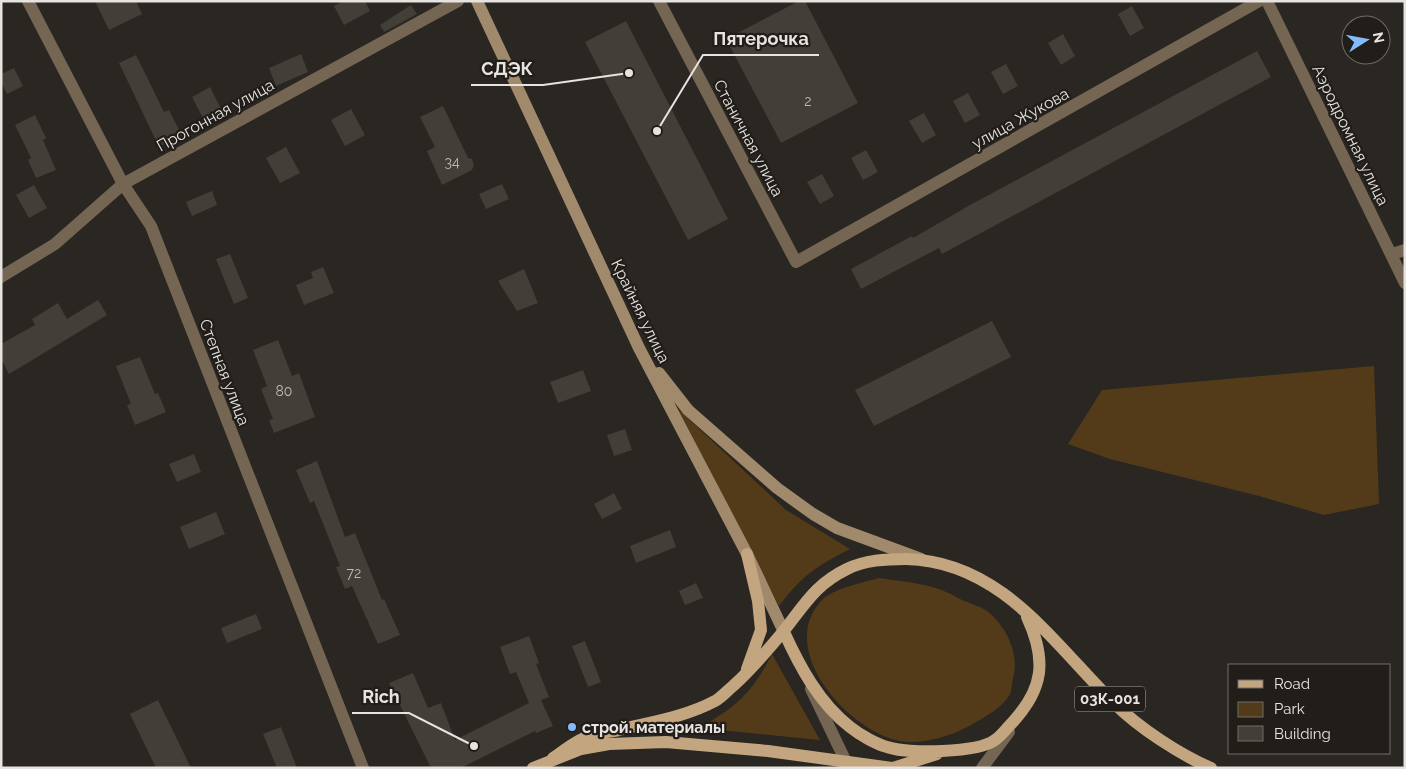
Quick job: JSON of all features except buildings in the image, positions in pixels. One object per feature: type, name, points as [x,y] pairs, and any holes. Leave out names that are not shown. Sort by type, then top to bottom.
[{"type":"main road","name":"Крайняя улица","points":[[477,1],[639,348],[747,554],[784,632]]},
{"type":"main road","name":"03К-001","points":[[639,348],[688,410],[777,488],[801,506],[837,528],[924,559],[950,566],[974,576],[999,590],[1057,641],[1115,704],[1152,734],[1211,768]]},
{"type":"main road","points":[[745,676],[760,630],[758,601],[747,554]]},
{"type":"main road","name":"03К-001","points":[[533,768],[553,758],[587,736],[681,716],[716,700],[745,676],[784,632],[812,593],[827,580],[848,568],[873,561],[924,559]]},
{"type":"main road","name":"03К-001","points":[[1024,610],[1038,640],[1041,665],[1035,690],[1028,707]]},
{"type":"main road","points":[[784,632],[799,665],[821,698],[851,728],[888,748],[944,752]]},
{"type":"main road","points":[[893,768],[944,752],[969,749],[995,741],[1028,707]]},
{"type":"main road","name":"03К-001","points":[[553,758],[581,749],[609,744],[666,742],[700,744],[847,764],[893,768]]},
{"type":"street","name":"Степная улица","points":[[28,1],[122,184],[151,226],[363,768]]},
{"type":"street","name":"Прогонная улица","points":[[1,277],[55,244],[122,184],[458,1]]},
{"type":"street","name":"Станичная улица","points":[[659,1],[796,262]]},
{"type":"street","name":"улица Жукова","points":[[796,262],[1259,1]]},
{"type":"street","name":"Аэродромная улица","points":[[1267,1],[1405,283]]},
{"type":"street","points":[[1392,254],[1405,250]]},
{"type":"street","points":[[799,665],[847,764]]},
{"type":"street","name":"03К-001","points":[[982,768],[1028,707]]},
{"type":"green space","points":[[1374,366],[1379,504],[1324,515],[1259,496],[1110,459],[1068,444],[1102,390]]},
{"type":"green space","points":[[678,409],[786,510],[850,549],[810,573],[779,606]]},
{"type":"green space","points":[[879,578],[939,589],[984,609],[994,617],[1005,631],[1009,640],[1015,665],[1011,691],[1002,704],[968,727],[950,735],[920,742],[900,741],[880,734],[859,721],[840,705],[824,685],[812,663],[807,640],[810,619],[823,599],[828,595],[850,586]]},
{"type":"green space","points":[[772,654],[820,740],[699,728],[724,713],[750,689]]},
{"type":"place","name":"СДЭК","points":[[629,73]]},
{"type":"place","name":"Пятерочка","points":[[657,131]]},
{"type":"place","name":"строй. материалы","points":[[572,727]]},
{"type":"place","name":"Rich","points":[[474,746]]}]
